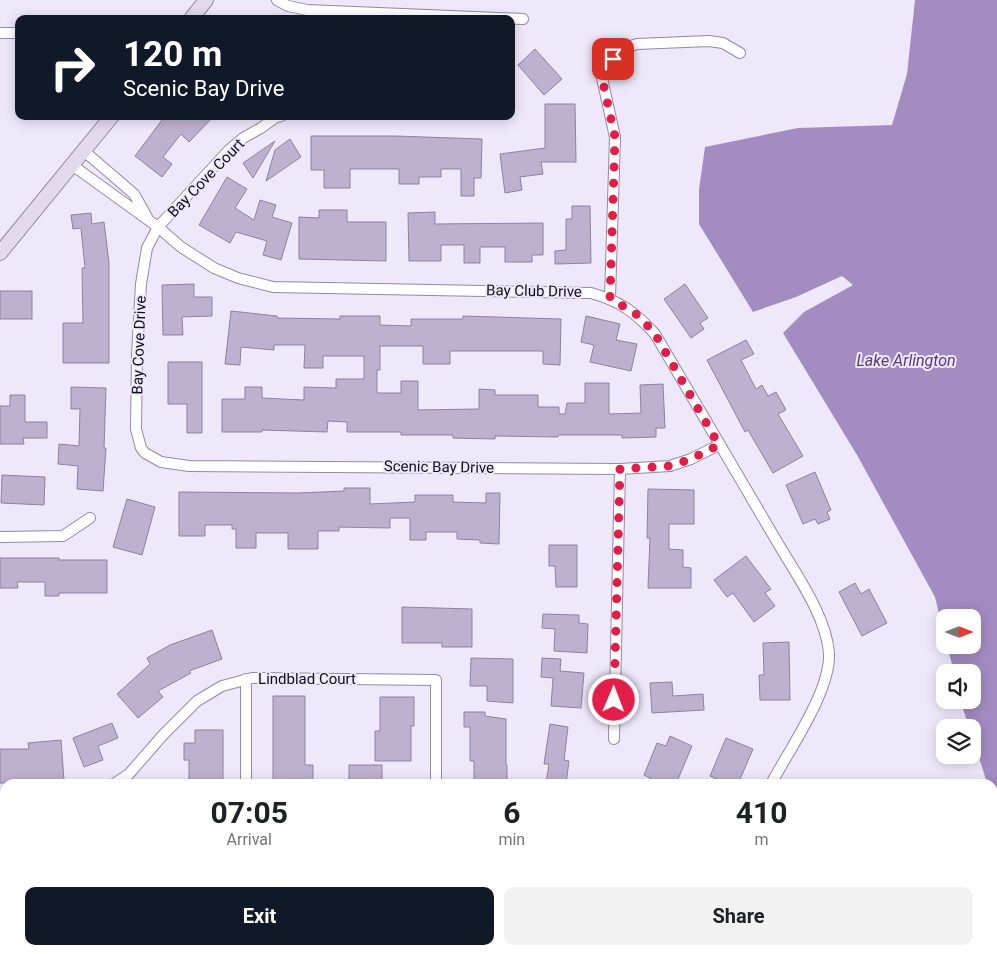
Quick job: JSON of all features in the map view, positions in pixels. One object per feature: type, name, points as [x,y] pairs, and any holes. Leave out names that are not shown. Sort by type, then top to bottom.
[{"type":"street","points":[[194,15],[206,0]]},
{"type":"street","points":[[277,0],[288,6],[306,10],[427,15]]},
{"type":"street","points":[[515,19],[523,19]]},
{"type":"street","points":[[0,32],[15,33]]},
{"type":"street","points":[[610,298],[615,137],[602,78],[605,66],[628,47],[637,44],[709,41],[723,43],[740,53]]},
{"type":"street","points":[[0,252],[109,120]]},
{"type":"street","name":"Bay Cove Court","points":[[158,227],[229,150],[243,138],[272,120]]},
{"type":"street","name":"Bay Club Drive","points":[[84,151],[134,194],[149,220]]},
{"type":"street","name":"Bay Club Drive","points":[[72,165],[214,268],[238,278],[273,287],[591,293],[610,298],[639,316],[655,334],[822,622],[829,654],[825,682],[774,779]]},
{"type":"street","name":"Bay Cove Drive","points":[[155,459],[141,448],[136,429],[137,355],[143,265],[146,248],[158,227]]},
{"type":"street","name":"Scenic Bay Drive","points":[[155,459],[161,462],[189,466],[620,469],[670,466],[691,459],[719,445]]},
{"type":"street","points":[[614,739],[620,469]]},
{"type":"street","points":[[0,537],[63,536],[90,518]]},
{"type":"street","name":"Lindblad Court","points":[[122,779],[129,774],[163,735],[197,702],[222,686],[246,679],[262,678],[436,680],[436,779]]},
{"type":"street","points":[[246,679],[246,779]]},
{"type":"water","name":"Lake Arlington","points":[[915,0],[997,0],[997,779],[986,779],[981,764],[981,719],[966,719],[963,709],[981,709],[981,664],[952,664],[949,654],[981,654],[981,609],[938,609],[935,597],[857,455],[783,333],[804,312],[853,285],[842,276],[796,297],[753,312],[699,224],[699,189],[705,147],[798,128],[892,125],[907,74]]},
{"type":"building","points":[[535,49],[562,79],[544,95],[518,65]]},
{"type":"building","points":[[545,104],[575,104],[576,162],[541,162],[543,174],[520,177],[522,190],[505,193],[500,154],[545,148]]},
{"type":"building","points":[[162,120],[210,120],[189,142],[181,134],[163,157],[172,164],[162,177],[135,156]]},
{"type":"building","points":[[311,136],[482,139],[481,178],[474,178],[474,196],[461,196],[461,169],[441,169],[441,177],[419,177],[419,184],[399,184],[399,169],[350,169],[350,188],[324,188],[324,170],[311,170]]},
{"type":"building","points":[[290,139],[301,157],[266,181],[275,150]]},
{"type":"building","points":[[275,141],[253,178],[243,163]]},
{"type":"building","points":[[227,177],[247,189],[235,208],[254,220],[260,200],[276,205],[272,217],[292,223],[281,260],[263,255],[267,241],[236,232],[230,243],[199,225]]},
{"type":"building","points":[[572,206],[590,206],[591,263],[555,264],[555,251],[566,250],[566,219],[572,219]]},
{"type":"building","points":[[319,210],[347,210],[347,222],[386,222],[386,261],[299,259],[299,217],[319,218]]},
{"type":"building","points":[[435,212],[435,224],[543,223],[543,255],[532,255],[532,262],[505,262],[505,247],[480,247],[480,263],[464,263],[464,245],[441,245],[441,261],[409,261],[408,213]]},
{"type":"building","points":[[91,213],[92,224],[104,222],[109,263],[109,363],[63,363],[63,323],[83,323],[82,268],[85,268],[81,228],[73,229],[71,215]]},
{"type":"building","points":[[194,284],[194,297],[212,297],[212,316],[182,317],[183,335],[163,335],[162,285]]},
{"type":"building","points":[[685,284],[708,318],[700,323],[704,329],[691,338],[664,299]]},
{"type":"building","points":[[0,291],[32,291],[32,319],[0,319]]},
{"type":"building","points":[[231,311],[277,316],[277,318],[340,319],[340,316],[380,316],[380,325],[411,326],[411,319],[463,319],[463,316],[561,319],[560,365],[543,364],[543,351],[450,351],[450,364],[423,364],[423,346],[380,346],[380,370],[377,370],[377,393],[401,393],[401,381],[418,381],[418,410],[479,409],[479,389],[495,390],[495,395],[538,395],[538,407],[559,407],[559,414],[565,414],[567,403],[585,403],[585,383],[609,383],[609,414],[641,413],[640,385],[663,384],[665,428],[656,428],[656,437],[622,438],[622,435],[558,435],[558,437],[495,436],[495,439],[453,438],[453,435],[401,435],[401,432],[347,432],[347,422],[328,421],[327,432],[262,430],[262,432],[222,432],[222,399],[245,399],[245,387],[262,387],[262,398],[304,400],[304,387],[336,388],[336,379],[364,379],[364,356],[323,356],[323,368],[304,368],[305,345],[274,345],[274,350],[241,347],[240,365],[225,364]]},
{"type":"building","points":[[586,316],[620,324],[616,340],[637,344],[631,371],[590,362],[594,345],[581,342]]},
{"type":"building","points":[[746,340],[754,354],[741,360],[756,389],[762,385],[768,396],[776,392],[786,410],[778,414],[803,456],[773,473],[748,430],[745,432],[707,360]]},
{"type":"building","points":[[168,362],[202,362],[202,433],[187,433],[187,404],[168,404]]},
{"type":"building","points":[[71,387],[106,388],[104,448],[106,448],[103,491],[77,489],[78,466],[58,464],[59,444],[79,446],[80,409],[71,409]]},
{"type":"building","points":[[10,395],[25,395],[25,422],[47,422],[47,438],[23,438],[24,444],[0,444],[0,406],[10,406]]},
{"type":"building","points":[[815,472],[831,510],[827,512],[830,519],[818,524],[815,519],[803,524],[786,485]]},
{"type":"building","points":[[2,475],[45,477],[44,505],[1,503]]},
{"type":"building","points":[[344,488],[370,488],[370,504],[415,502],[415,495],[453,495],[453,502],[486,503],[486,493],[500,493],[499,544],[480,543],[480,540],[457,539],[457,532],[426,532],[426,540],[410,540],[410,518],[390,518],[390,528],[339,527],[339,531],[318,531],[318,549],[288,549],[288,533],[256,533],[256,548],[236,548],[236,529],[232,529],[232,525],[205,525],[205,536],[179,536],[179,492],[298,493],[344,491]]},
{"type":"building","points":[[648,489],[694,490],[694,524],[669,524],[669,549],[683,550],[683,567],[691,568],[691,588],[648,588],[650,538],[647,538]]},
{"type":"building","points":[[127,499],[155,507],[142,555],[113,547]]},
{"type":"building","points":[[549,545],[577,545],[577,587],[556,587],[555,566],[549,566]]},
{"type":"building","points":[[746,556],[771,589],[765,593],[775,606],[754,622],[733,593],[727,597],[714,580]]},
{"type":"building","points":[[0,558],[107,560],[107,593],[59,593],[59,596],[45,596],[45,582],[17,582],[18,588],[0,588]]},
{"type":"building","points":[[855,583],[861,594],[869,589],[887,623],[862,636],[839,592]]},
{"type":"building","points":[[402,607],[472,609],[472,647],[442,647],[442,643],[402,643]]},
{"type":"building","points":[[543,614],[579,615],[579,623],[588,624],[587,653],[554,651],[555,629],[542,628]]},
{"type":"building","points":[[212,630],[222,659],[189,671],[191,673],[158,691],[163,697],[138,718],[117,694],[150,664],[147,658],[170,645]]},
{"type":"building","points":[[789,642],[790,700],[760,700],[759,675],[764,675],[763,643]]},
{"type":"building","points":[[471,658],[513,659],[513,703],[487,701],[487,686],[470,686]]},
{"type":"building","points":[[542,658],[561,659],[560,671],[584,673],[581,708],[551,706],[553,678],[541,677]]},
{"type":"building","points":[[672,682],[673,696],[703,694],[704,710],[652,713],[650,683]]},
{"type":"building","points":[[273,696],[305,696],[305,765],[313,765],[313,779],[273,779]]},
{"type":"building","points":[[380,697],[414,697],[414,726],[411,726],[411,761],[375,761],[375,731],[380,731]]},
{"type":"building","points":[[464,712],[485,712],[485,716],[506,719],[507,779],[474,779],[474,761],[470,761],[470,727],[464,727]]},
{"type":"building","points":[[112,723],[118,738],[98,746],[103,760],[84,767],[73,738]]},
{"type":"building","points":[[550,724],[568,727],[564,760],[569,761],[567,779],[547,779],[549,764],[544,764]]},
{"type":"building","points":[[195,730],[223,730],[223,779],[189,779],[189,760],[184,760],[184,743],[195,743]]},
{"type":"building","points":[[670,736],[692,746],[678,779],[652,779],[644,775],[657,743],[666,746]]},
{"type":"building","points":[[726,738],[753,749],[740,779],[717,779],[710,776]]},
{"type":"building","points":[[61,740],[64,779],[0,779],[0,749],[29,749],[28,743]]},
{"type":"building","points":[[349,765],[382,765],[382,779],[349,779]]},
{"type":"route","points":[[613,59],[605,66],[602,78],[615,137],[610,298],[639,316],[655,334],[719,445],[691,459],[670,466],[620,469],[614,700]]}]
